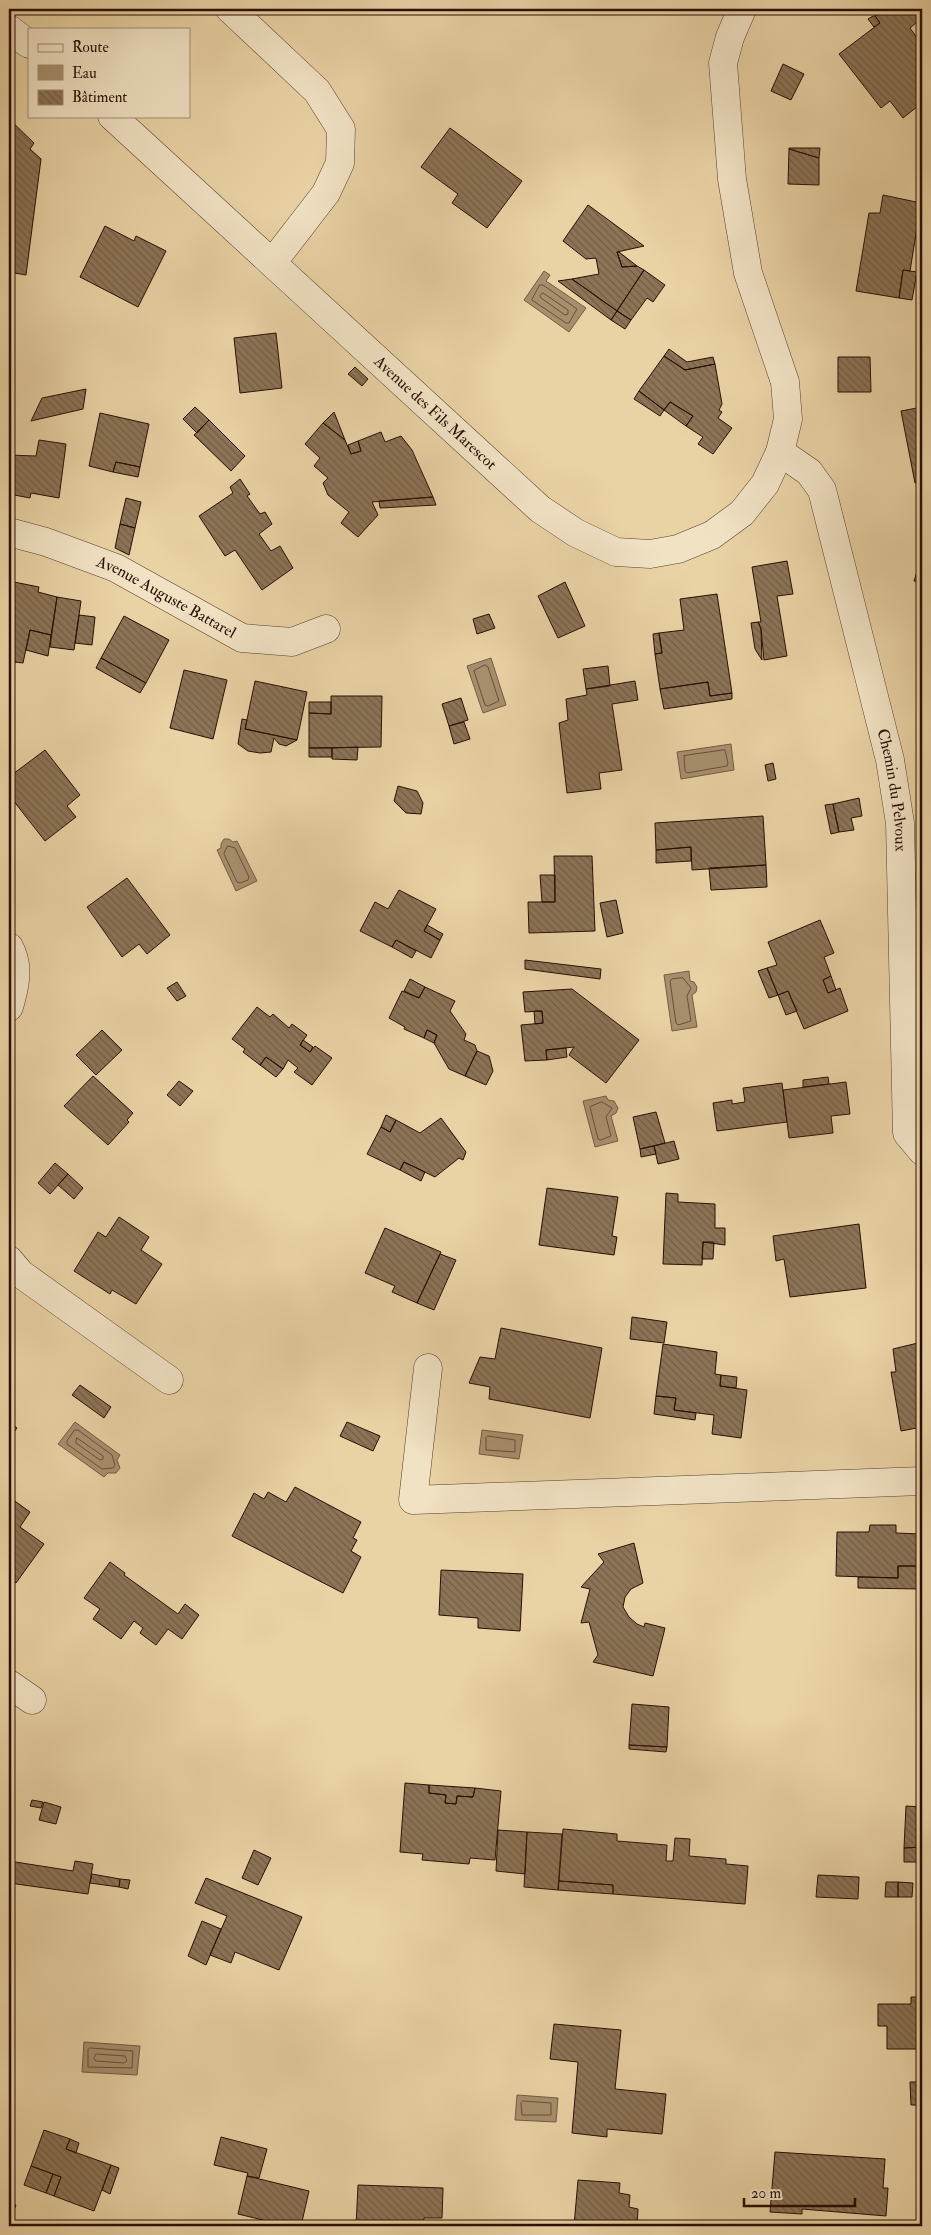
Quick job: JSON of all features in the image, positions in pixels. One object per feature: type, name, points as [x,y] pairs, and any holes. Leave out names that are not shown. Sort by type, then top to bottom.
[{"type":"street","points":[[230,9],[317,91],[341,129],[340,163],[326,193],[272,263]]},
{"type":"street","name":"Avenue des Fils Marescot","points":[[114,118],[540,509],[576,533],[616,552],[650,554],[678,549],[712,536],[742,513],[765,484],[780,452],[788,419],[785,382],[748,274],[732,179],[723,63],[730,37],[742,9]]},
{"type":"street","points":[[9,29],[28,43]]},
{"type":"street","name":"Chemin du Pelvoux","points":[[780,452],[808,472],[822,490],[890,760],[900,823],[907,1133],[922,1151]]},
{"type":"street","name":"Avenue Auguste Battarel","points":[[9,532],[46,542],[116,568],[242,638],[292,642],[326,629]]},
{"type":"street","points":[[9,946],[15,958],[15,987],[9,1007]]},
{"type":"street","points":[[9,1260],[21,1274],[169,1380]]},
{"type":"street","points":[[428,1368],[413,1500],[922,1481]]},
{"type":"street","points":[[9,1684],[32,1700]]},
{"type":"water","points":[[544,271],[550,275],[546,281],[586,308],[569,332],[524,300]]},
{"type":"water","points":[[491,658],[506,705],[483,713],[467,666]]},
{"type":"water","points":[[731,744],[734,770],[681,779],[677,752]]},
{"type":"water","points":[[224,839],[229,839],[233,842],[237,841],[257,881],[236,891],[217,850],[221,848]]},
{"type":"water","points":[[689,971],[690,981],[694,982],[697,987],[696,992],[692,995],[697,1027],[672,1031],[664,975]]},
{"type":"water","points":[[606,1096],[608,1100],[614,1101],[618,1108],[616,1113],[611,1116],[618,1141],[595,1147],[583,1101]]},
{"type":"water","points":[[75,1422],[120,1455],[117,1460],[120,1468],[116,1473],[108,1473],[104,1477],[58,1444]]},
{"type":"water","points":[[482,1430],[523,1435],[519,1459],[479,1454]]},
{"type":"water","points":[[84,2042],[140,2046],[137,2075],[82,2072]]},
{"type":"water","points":[[517,2095],[558,2098],[556,2122],[515,2120]]},
{"type":"building","points":[[885,9],[922,9],[922,18],[910,28],[922,45],[922,72],[920,73],[922,76],[922,103],[903,118],[890,101],[881,108],[839,54],[880,23],[875,16]]},
{"type":"building","points":[[873,16],[880,23],[874,27],[868,19]]},
{"type":"building","points":[[783,64],[804,74],[791,100],[771,91]]},
{"type":"building","points":[[9,119],[34,143],[30,149],[41,159],[26,275],[9,272]]},
{"type":"building","points":[[450,128],[522,181],[487,228],[452,203],[458,194],[421,167]]},
{"type":"building","points":[[820,148],[819,158],[789,149]]},
{"type":"building","points":[[789,149],[819,158],[819,185],[788,184]]},
{"type":"building","points":[[883,195],[921,203],[910,271],[903,270],[899,298],[856,291],[869,213],[880,213]]},
{"type":"building","points":[[588,205],[644,246],[617,252],[622,267],[637,266],[644,270],[617,311],[572,279],[599,274],[596,258],[586,259],[563,241]]},
{"type":"building","points":[[105,226],[134,241],[136,236],[166,251],[138,307],[80,277]]},
{"type":"building","points":[[617,252],[619,252],[637,266],[622,267]]},
{"type":"building","points":[[644,270],[665,285],[653,302],[647,298],[631,320],[617,311]]},
{"type":"building","points":[[903,270],[917,272],[912,300],[899,298]]},
{"type":"building","points":[[572,279],[617,311],[611,320],[558,281]]},
{"type":"building","points":[[617,311],[631,320],[625,329],[611,320]]},
{"type":"building","points":[[276,333],[282,388],[240,393],[234,338]]},
{"type":"building","points":[[669,349],[687,362],[713,357],[715,364],[685,370],[664,356]]},
{"type":"building","points":[[664,356],[685,370],[715,364],[722,404],[719,410],[722,412],[718,418],[732,428],[713,454],[698,444],[703,437],[686,426],[693,416],[670,402],[664,410],[639,391]]},
{"type":"building","points":[[838,357],[870,357],[871,392],[838,392]]},
{"type":"building","points":[[355,367],[368,379],[362,386],[348,374]]},
{"type":"building","points":[[86,389],[83,409],[31,421],[42,398]]},
{"type":"building","points":[[639,391],[664,410],[660,416],[634,399]]},
{"type":"building","points":[[670,402],[693,416],[686,426],[664,410]]},
{"type":"building","points":[[195,407],[209,420],[197,433],[183,419]]},
{"type":"building","points":[[922,407],[922,481],[915,483],[901,411]]},
{"type":"building","points":[[334,412],[345,440],[323,423]]},
{"type":"building","points":[[100,413],[149,424],[140,467],[116,462],[113,472],[89,466]]},
{"type":"building","points":[[209,420],[245,456],[231,471],[194,435]]},
{"type":"building","points":[[323,423],[345,440],[351,454],[361,451],[358,441],[381,432],[385,442],[401,436],[412,450],[433,497],[372,502],[378,515],[358,537],[341,523],[349,512],[328,495],[323,483],[328,478],[314,466],[320,458],[305,444]]},
{"type":"building","points":[[39,440],[66,444],[59,498],[31,493],[30,498],[9,494],[9,455],[36,456]]},
{"type":"building","points":[[358,441],[361,451],[351,454],[348,445]]},
{"type":"building","points":[[116,462],[140,467],[138,477],[113,472]]},
{"type":"building","points":[[240,479],[250,494],[247,496],[260,514],[265,512],[272,524],[259,534],[271,551],[280,546],[293,568],[262,590],[235,550],[225,556],[199,516],[233,493],[230,487]]},
{"type":"building","points":[[433,497],[436,505],[380,508],[379,501]]},
{"type":"building","points":[[126,498],[141,502],[135,528],[120,524]]},
{"type":"building","points":[[120,524],[135,528],[129,555],[115,548]]},
{"type":"building","points":[[922,556],[922,583],[914,581]]},
{"type":"building","points":[[787,561],[793,594],[777,596],[787,656],[764,660],[761,629],[758,622],[761,622],[752,567]]},
{"type":"building","points":[[9,581],[39,587],[38,592],[57,597],[51,635],[30,630],[23,663],[15,662],[9,687]]},
{"type":"building","points":[[565,582],[585,626],[558,638],[538,596]]},
{"type":"building","points":[[717,594],[732,693],[710,696],[708,682],[660,689],[655,654],[662,653],[659,633],[684,630],[680,599]]},
{"type":"building","points":[[57,597],[81,601],[74,650],[50,647]]},
{"type":"building","points":[[489,614],[495,628],[477,634],[473,619]]},
{"type":"building","points":[[79,615],[95,617],[92,645],[75,643]]},
{"type":"building","points":[[124,616],[169,640],[146,683],[101,658]]},
{"type":"building","points":[[758,622],[761,629],[762,660],[755,649],[751,623]]},
{"type":"building","points":[[30,630],[51,635],[48,656],[26,650]]},
{"type":"building","points":[[659,633],[662,653],[655,654],[653,634]]},
{"type":"building","points":[[101,658],[146,683],[140,693],[96,668]]},
{"type":"building","points":[[608,666],[610,686],[586,689],[583,669]]},
{"type":"building","points":[[184,670],[227,680],[213,739],[170,728]]},
{"type":"building","points":[[255,681],[307,692],[297,740],[245,729]]},
{"type":"building","points":[[635,681],[638,700],[612,704],[622,770],[599,773],[601,789],[567,793],[559,723],[568,720],[566,699],[587,695],[586,689]]},
{"type":"building","points":[[708,682],[710,696],[732,693],[732,699],[664,709],[660,689]]},
{"type":"building","points":[[331,696],[382,696],[381,747],[309,748],[309,713],[331,714]]},
{"type":"building","points":[[461,698],[468,720],[449,726],[442,704]]},
{"type":"building","points":[[309,702],[331,702],[331,714],[309,713]]},
{"type":"building","points":[[242,719],[247,720],[245,729],[297,740],[286,746],[279,744],[274,738],[271,752],[248,751],[238,744]]},
{"type":"building","points":[[464,722],[470,739],[454,744],[449,726]]},
{"type":"building","points":[[358,747],[357,760],[332,759],[332,748]]},
{"type":"building","points":[[309,748],[332,748],[332,757],[309,757]]},
{"type":"building","points":[[45,750],[80,795],[67,806],[76,817],[45,841],[9,795],[9,777]]},
{"type":"building","points":[[773,763],[776,779],[768,781],[765,765]]},
{"type":"building","points":[[398,786],[417,791],[423,803],[421,814],[406,813],[394,801]]},
{"type":"building","points":[[859,798],[862,816],[851,818],[854,830],[839,832],[833,804]]},
{"type":"building","points":[[833,804],[839,832],[831,834],[825,805]]},
{"type":"building","points":[[763,816],[766,865],[692,870],[691,847],[656,850],[655,823]]},
{"type":"building","points":[[691,847],[691,861],[656,863],[656,850]]},
{"type":"building","points":[[554,856],[592,856],[595,931],[529,933],[528,902],[555,902]]},
{"type":"building","points":[[766,865],[767,887],[711,890],[709,868]]},
{"type":"building","points":[[540,875],[555,875],[555,902],[542,902]]},
{"type":"building","points":[[127,878],[170,935],[147,954],[139,944],[122,957],[87,907]]},
{"type":"building","points":[[399,890],[436,909],[424,931],[440,940],[431,958],[396,940],[392,947],[360,931],[375,902],[388,909]]},
{"type":"building","points":[[616,900],[623,933],[607,937],[600,903]]},
{"type":"building","points":[[820,920],[834,953],[824,957],[831,976],[823,980],[828,993],[840,988],[848,1011],[804,1029],[788,991],[778,995],[767,968],[777,965],[768,942]]},
{"type":"building","points":[[427,925],[443,934],[440,940],[424,931]]},
{"type":"building","points":[[396,940],[416,951],[412,958],[392,947]]},
{"type":"building","points":[[525,960],[601,969],[600,979],[525,969]]},
{"type":"building","points":[[767,968],[778,995],[769,998],[758,971]]},
{"type":"building","points":[[831,976],[836,990],[828,993],[823,980]]},
{"type":"building","points":[[410,979],[425,987],[419,998],[404,991]]},
{"type":"building","points":[[177,982],[186,996],[177,1001],[167,988]]},
{"type":"building","points":[[425,987],[455,1001],[450,1011],[466,1034],[464,1040],[475,1045],[477,1051],[465,1076],[449,1069],[434,1043],[437,1035],[427,1030],[424,1038],[404,1029],[405,1027],[389,1018],[402,991],[419,998]]},
{"type":"building","points":[[572,989],[639,1040],[606,1083],[569,1055],[574,1047],[546,1050],[547,1060],[525,1061],[521,1025],[543,1023],[542,1011],[525,1012],[523,992]]},
{"type":"building","points":[[788,991],[797,1011],[786,1015],[778,995]]},
{"type":"building","points":[[257,1007],[270,1017],[273,1014],[289,1028],[292,1024],[307,1035],[300,1045],[310,1052],[315,1046],[332,1058],[312,1085],[294,1072],[298,1068],[288,1060],[283,1069],[266,1057],[260,1065],[243,1052],[245,1049],[232,1039]]},
{"type":"building","points":[[534,1011],[542,1011],[543,1023],[535,1024]]},
{"type":"building","points":[[102,1030],[122,1050],[96,1075],[76,1055]]},
{"type":"building","points":[[427,1030],[437,1035],[434,1043],[424,1038]]},
{"type":"building","points":[[303,1040],[313,1047],[310,1052],[300,1045]]},
{"type":"building","points":[[566,1048],[567,1057],[547,1060],[546,1050]]},
{"type":"building","points":[[477,1051],[489,1056],[493,1071],[486,1085],[465,1076]]},
{"type":"building","points":[[266,1057],[283,1069],[276,1077],[260,1065]]},
{"type":"building","points":[[93,1076],[133,1113],[127,1120],[129,1122],[108,1145],[64,1106]]},
{"type":"building","points":[[828,1077],[829,1084],[803,1087],[803,1080]]},
{"type":"building","points":[[179,1081],[193,1091],[180,1106],[167,1095]]},
{"type":"building","points":[[846,1082],[850,1114],[831,1116],[833,1133],[789,1138],[783,1090]]},
{"type":"building","points":[[782,1083],[787,1122],[717,1131],[713,1103],[732,1100],[732,1104],[745,1102],[743,1088]]},
{"type":"building","points":[[656,1112],[665,1143],[640,1149],[633,1117]]},
{"type":"building","points":[[386,1115],[396,1120],[390,1132],[381,1127]]},
{"type":"building","points":[[441,1118],[466,1152],[463,1160],[459,1158],[435,1177],[404,1162],[400,1170],[367,1154],[381,1127],[390,1132],[396,1120],[420,1133]]},
{"type":"building","points":[[674,1141],[679,1159],[658,1164],[654,1146]]},
{"type":"building","points":[[654,1146],[656,1154],[641,1157],[640,1149]]},
{"type":"building","points":[[404,1162],[425,1172],[421,1181],[400,1170]]},
{"type":"building","points":[[55,1163],[68,1174],[50,1194],[38,1183]]},
{"type":"building","points":[[68,1174],[83,1188],[74,1199],[58,1185]]},
{"type":"building","points":[[547,1188],[618,1197],[612,1236],[617,1237],[614,1255],[539,1245]]},
{"type":"building","points":[[666,1193],[678,1194],[678,1202],[715,1204],[715,1228],[725,1228],[725,1245],[703,1242],[702,1265],[663,1264]]},
{"type":"building","points":[[119,1217],[149,1237],[141,1250],[162,1264],[136,1304],[112,1290],[110,1294],[74,1271],[98,1232],[106,1237]]},
{"type":"building","points":[[859,1224],[866,1288],[790,1297],[784,1259],[776,1261],[773,1236]]},
{"type":"building","points":[[385,1228],[441,1252],[417,1303],[392,1292],[395,1286],[365,1273]]},
{"type":"building","points":[[703,1242],[714,1242],[713,1259],[702,1259]]},
{"type":"building","points":[[440,1254],[456,1260],[434,1310],[417,1303]]},
{"type":"building","points":[[632,1317],[667,1322],[664,1343],[630,1339]]},
{"type":"building","points":[[501,1328],[602,1348],[590,1418],[489,1399],[490,1387],[469,1383],[480,1357],[495,1359]]},
{"type":"building","points":[[922,1342],[922,1427],[901,1431],[891,1372],[896,1372],[893,1349]]},
{"type":"building","points":[[663,1344],[717,1352],[715,1374],[721,1375],[720,1386],[747,1390],[741,1438],[712,1434],[714,1415],[674,1410],[676,1398],[656,1396]]},
{"type":"building","points":[[721,1375],[737,1377],[736,1388],[720,1386]]},
{"type":"building","points":[[80,1385],[111,1407],[104,1418],[72,1395]]},
{"type":"building","points":[[656,1396],[676,1398],[674,1410],[696,1413],[695,1420],[654,1414]]},
{"type":"building","points":[[9,1422],[17,1428],[9,1438]]},
{"type":"building","points":[[347,1422],[380,1436],[373,1451],[340,1436]]},
{"type":"building","points":[[295,1487],[361,1522],[353,1538],[357,1540],[351,1551],[361,1557],[343,1593],[232,1536],[254,1493],[264,1499],[268,1492],[286,1502]]},
{"type":"building","points":[[12,1499],[30,1512],[20,1527],[44,1544],[16,1583],[9,1578],[9,1503]]},
{"type":"building","points":[[870,1525],[896,1525],[896,1533],[922,1534],[922,1566],[898,1566],[898,1578],[836,1576],[837,1532],[869,1532]]},
{"type":"building","points":[[634,1543],[643,1583],[631,1589],[625,1597],[623,1607],[629,1617],[637,1624],[644,1627],[645,1623],[665,1628],[653,1676],[593,1662],[598,1655],[589,1622],[581,1623],[590,1589],[581,1587],[604,1562],[598,1554]]},
{"type":"building","points":[[110,1562],[125,1573],[124,1575],[178,1614],[185,1604],[199,1615],[182,1639],[168,1629],[156,1645],[140,1633],[143,1628],[134,1621],[121,1639],[93,1619],[100,1609],[84,1598]]},
{"type":"building","points":[[898,1566],[922,1566],[921,1589],[858,1588],[858,1577],[898,1578]]},
{"type":"building","points":[[441,1570],[523,1574],[520,1631],[478,1628],[478,1618],[439,1615]]},
{"type":"building","points":[[632,1704],[669,1707],[667,1747],[629,1745]]},
{"type":"building","points":[[629,1745],[667,1747],[666,1752],[629,1749]]},
{"type":"building","points":[[405,1783],[429,1785],[429,1793],[446,1795],[445,1803],[456,1804],[457,1796],[473,1797],[475,1788],[501,1791],[495,1860],[470,1858],[469,1864],[422,1860],[423,1854],[400,1852]]},
{"type":"building","points":[[429,1785],[475,1788],[473,1797],[457,1796],[456,1804],[445,1803],[446,1795],[429,1793]]},
{"type":"building","points":[[32,1800],[43,1802],[41,1808],[30,1806]]},
{"type":"building","points":[[44,1802],[61,1807],[56,1824],[39,1820]]},
{"type":"building","points":[[906,1806],[922,1807],[922,1847],[904,1848]]},
{"type":"building","points":[[563,1829],[617,1834],[617,1841],[667,1845],[666,1861],[673,1861],[675,1838],[690,1839],[689,1856],[726,1859],[726,1864],[748,1866],[745,1904],[613,1894],[613,1885],[559,1881]]},
{"type":"building","points":[[498,1830],[527,1832],[525,1874],[496,1871]]},
{"type":"building","points":[[527,1832],[562,1834],[558,1890],[524,1887]]},
{"type":"building","points":[[922,1847],[922,1862],[904,1862],[904,1848]]},
{"type":"building","points":[[254,1850],[271,1858],[258,1885],[242,1878]]},
{"type":"building","points":[[9,1861],[73,1871],[75,1861],[93,1864],[88,1894],[9,1883]]},
{"type":"building","points":[[92,1874],[120,1879],[119,1887],[90,1883]]},
{"type":"building","points":[[818,1875],[859,1877],[858,1899],[816,1897]]},
{"type":"building","points":[[206,1878],[302,1917],[279,1970],[235,1952],[231,1963],[210,1955],[227,1916],[195,1903]]},
{"type":"building","points":[[120,1879],[130,1880],[128,1889],[119,1887]]},
{"type":"building","points":[[559,1881],[613,1885],[613,1894],[558,1890]]},
{"type":"building","points":[[886,1882],[898,1882],[898,1897],[885,1897]]},
{"type":"building","points":[[898,1882],[913,1883],[912,1897],[898,1897]]},
{"type":"building","points":[[202,1921],[221,1929],[206,1965],[188,1956]]},
{"type":"building","points":[[911,1997],[922,1997],[922,2049],[887,2049],[887,2026],[878,2026],[878,2004],[911,2004]]},
{"type":"building","points":[[554,2024],[621,2030],[615,2089],[666,2094],[662,2134],[607,2129],[607,2137],[572,2133],[578,2062],[550,2059]]},
{"type":"building","points":[[910,2082],[922,2082],[922,2105],[911,2105]]},
{"type":"building","points":[[44,2130],[70,2139],[66,2149],[111,2165],[94,2211],[54,2196],[61,2177],[31,2166]]},
{"type":"building","points":[[221,2137],[267,2149],[259,2178],[247,2176],[248,2173],[214,2165]]},
{"type":"building","points":[[70,2139],[79,2143],[76,2153],[66,2149]]},
{"type":"building","points":[[775,2152],[885,2159],[883,2188],[888,2188],[886,2216],[802,2209],[802,2214],[770,2212]]},
{"type":"building","points":[[111,2165],[119,2168],[110,2194],[102,2190]]},
{"type":"building","points":[[31,2166],[53,2174],[46,2193],[24,2185]]},
{"type":"building","points":[[53,2174],[61,2177],[54,2196],[46,2193]]},
{"type":"building","points":[[247,2176],[309,2191],[301,2226],[276,2226],[271,2225],[271,2222],[238,2214]]},
{"type":"building","points":[[578,2180],[620,2183],[619,2193],[630,2195],[629,2207],[638,2209],[637,2226],[574,2226]]},
{"type":"building","points":[[358,2185],[443,2188],[442,2218],[424,2218],[423,2226],[356,2226]]},
{"type":"building","points":[[9,2202],[16,2205],[9,2223]]}]
